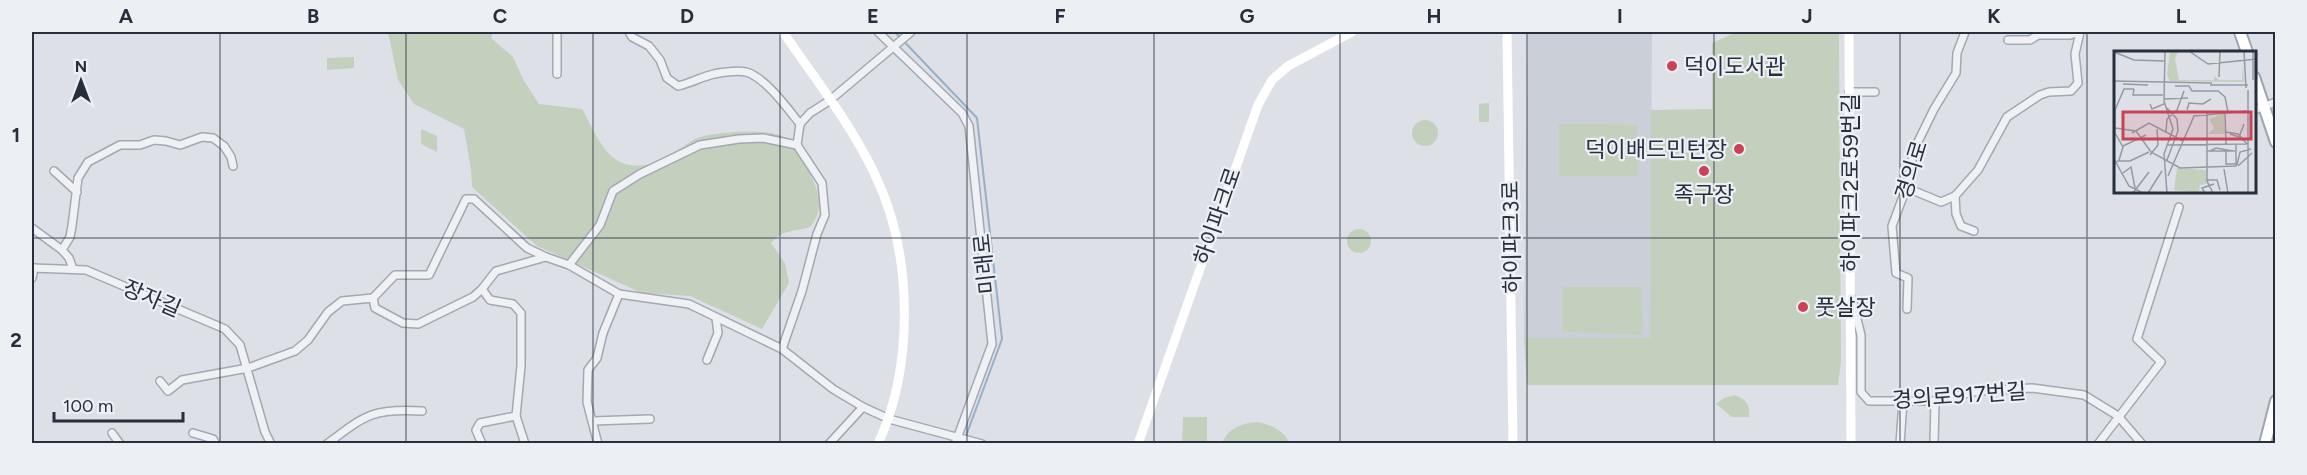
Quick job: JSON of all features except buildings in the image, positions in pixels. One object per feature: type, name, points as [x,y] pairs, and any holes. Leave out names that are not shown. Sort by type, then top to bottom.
[{"type":"main road","points":[[2240,32],[2247,51]]},
{"type":"main road","points":[[2256,88],[2260,109],[2276,142]]},
{"type":"main road","points":[[2265,444],[2276,401]]},
{"type":"street","points":[[557,32],[557,74]]},
{"type":"street","points":[[629,32],[632,37],[650,46],[660,60],[667,78],[678,86],[693,83],[711,75],[747,72],[763,83],[800,124]]},
{"type":"street","points":[[783,32],[850,130],[877,179],[894,231],[901,267],[904,341],[889,419],[878,444]]},
{"type":"street","name":"미래로","points":[[878,32],[895,45],[962,113],[969,126],[992,344],[958,439]]},
{"type":"street","name":"하이파크로","points":[[1138,444],[1258,105],[1272,80],[1288,66],[1352,32]]},
{"type":"street","name":"하이파크3로","points":[[1508,32],[1513,444]]},
{"type":"street","name":"하이파크2로59번길","points":[[1849,32],[1851,444]]},
{"type":"street","name":"경의로","points":[[1907,309],[1908,278],[1896,273],[1892,226],[1907,188],[1914,150],[1934,109],[1956,73],[1957,53],[1965,32]]},
{"type":"street","points":[[1907,188],[1941,202],[1955,196],[1978,170],[2007,117],[2040,94],[2071,91],[2078,83],[2075,54],[2079,32],[2070,35],[2038,35],[2030,40],[2007,40]]},
{"type":"street","points":[[782,349],[802,291],[817,234],[825,215],[822,183],[797,145],[800,124],[810,112],[829,101],[910,33]]},
{"type":"street","points":[[1850,92],[1875,92]]},
{"type":"street","points":[[2260,109],[2276,102]]},
{"type":"street","points":[[62,250],[70,237],[78,178],[88,162],[120,145],[140,145],[154,140],[180,145],[202,136],[213,138],[224,146],[231,157],[233,166]]},
{"type":"street","points":[[569,265],[600,225],[613,191],[640,174],[700,145],[764,138],[797,145]]},
{"type":"street","points":[[54,171],[77,192]]},
{"type":"street","points":[[1955,196],[1956,214],[1960,226],[1974,231]]},
{"type":"street","points":[[160,381],[168,391],[182,380],[248,368],[295,351],[308,340],[328,312],[342,300],[373,298],[395,275],[429,274],[466,199],[474,199],[527,248],[569,265],[619,294],[689,304],[782,349],[833,389],[863,407],[889,419],[958,439],[978,442]]},
{"type":"street","points":[[2098,444],[2161,363],[2137,339],[2179,207]]},
{"type":"street","points":[[32,228],[62,250],[69,258],[73,269]]},
{"type":"street","points":[[373,298],[375,308],[403,322],[418,324],[473,297],[496,271],[546,257]]},
{"type":"street","points":[[32,278],[33,268]]},
{"type":"street","name":"장자길","points":[[33,268],[86,270],[225,330],[240,345],[265,432],[271,444]]},
{"type":"street","points":[[482,289],[490,300],[513,304],[521,312],[521,366],[516,416],[525,444]]},
{"type":"street","name":"경의로917번길","points":[[1850,293],[1862,335],[1861,392],[1869,401],[1935,401],[1978,391],[2032,388],[2084,395],[2118,417],[2142,444]]},
{"type":"street","points":[[598,444],[587,402],[588,370],[597,358],[603,333],[619,294]]},
{"type":"street","points":[[707,360],[718,333],[716,318]]},
{"type":"street","points":[[1900,444],[1903,401]]},
{"type":"street","points":[[1934,444],[1935,401]]},
{"type":"street","points":[[829,444],[863,407]]},
{"type":"street","points":[[327,444],[355,422],[374,412],[422,411]]},
{"type":"street","points":[[482,444],[476,430],[480,423],[516,416]]},
{"type":"street","points":[[593,422],[650,419]]},
{"type":"street","points":[[112,433],[120,444]]},
{"type":"street","points":[[193,433],[213,439],[216,444]]},
{"type":"shaded area","points":[[1528,32],[1652,32],[1650,339],[1524,338]]},
{"type":"green space","points":[[388,32],[493,32],[491,38],[513,57],[524,81],[539,104],[582,109],[605,149],[618,161],[626,164],[641,166],[655,162],[695,139],[717,134],[772,133],[790,141],[813,180],[819,207],[810,227],[784,233],[771,243],[785,263],[789,283],[762,329],[690,296],[642,293],[537,246],[472,187],[464,129],[414,104],[398,80]]},
{"type":"green space","points":[[1737,32],[1839,32],[1841,362],[1838,385],[1527,385],[1524,338],[1650,338],[1651,110],[1712,109],[1712,43]]},
{"type":"green space","points":[[354,57],[354,68],[327,70],[327,58]]},
{"type":"green space","points":[[1489,103],[1489,122],[1479,122],[1479,104]]},
{"type":"green space","points":[[1425,120],[1434,124],[1438,133],[1434,142],[1425,146],[1416,142],[1412,133],[1416,124]]},
{"type":"green space","points":[[1559,124],[1637,125],[1638,176],[1559,176]]},
{"type":"green space","points":[[421,129],[437,136],[437,152],[421,144]]},
{"type":"green space","points":[[1359,229],[1368,232],[1371,241],[1368,250],[1359,253],[1350,250],[1347,241],[1350,232]]},
{"type":"green space","points":[[1563,287],[1642,287],[1643,335],[1563,332]]},
{"type":"green space","points":[[1735,395],[1747,403],[1749,417],[1732,417],[1716,404],[1724,398]]},
{"type":"green space","points":[[1183,417],[1207,417],[1207,443],[1182,443]]},
{"type":"green space","points":[[1258,422],[1276,429],[1290,443],[1222,443],[1236,427]]},
{"type":"waterway","points":[[895,32],[977,118],[1002,339],[963,444]]},
{"type":"place","name":"덕이도서관","points":[[1672,66]]},
{"type":"place","name":"덕이배드민턴장","points":[[1739,149]]},
{"type":"place","name":"족구장","points":[[1704,171]]},
{"type":"place","name":"풋살장","points":[[1803,307]]}]
